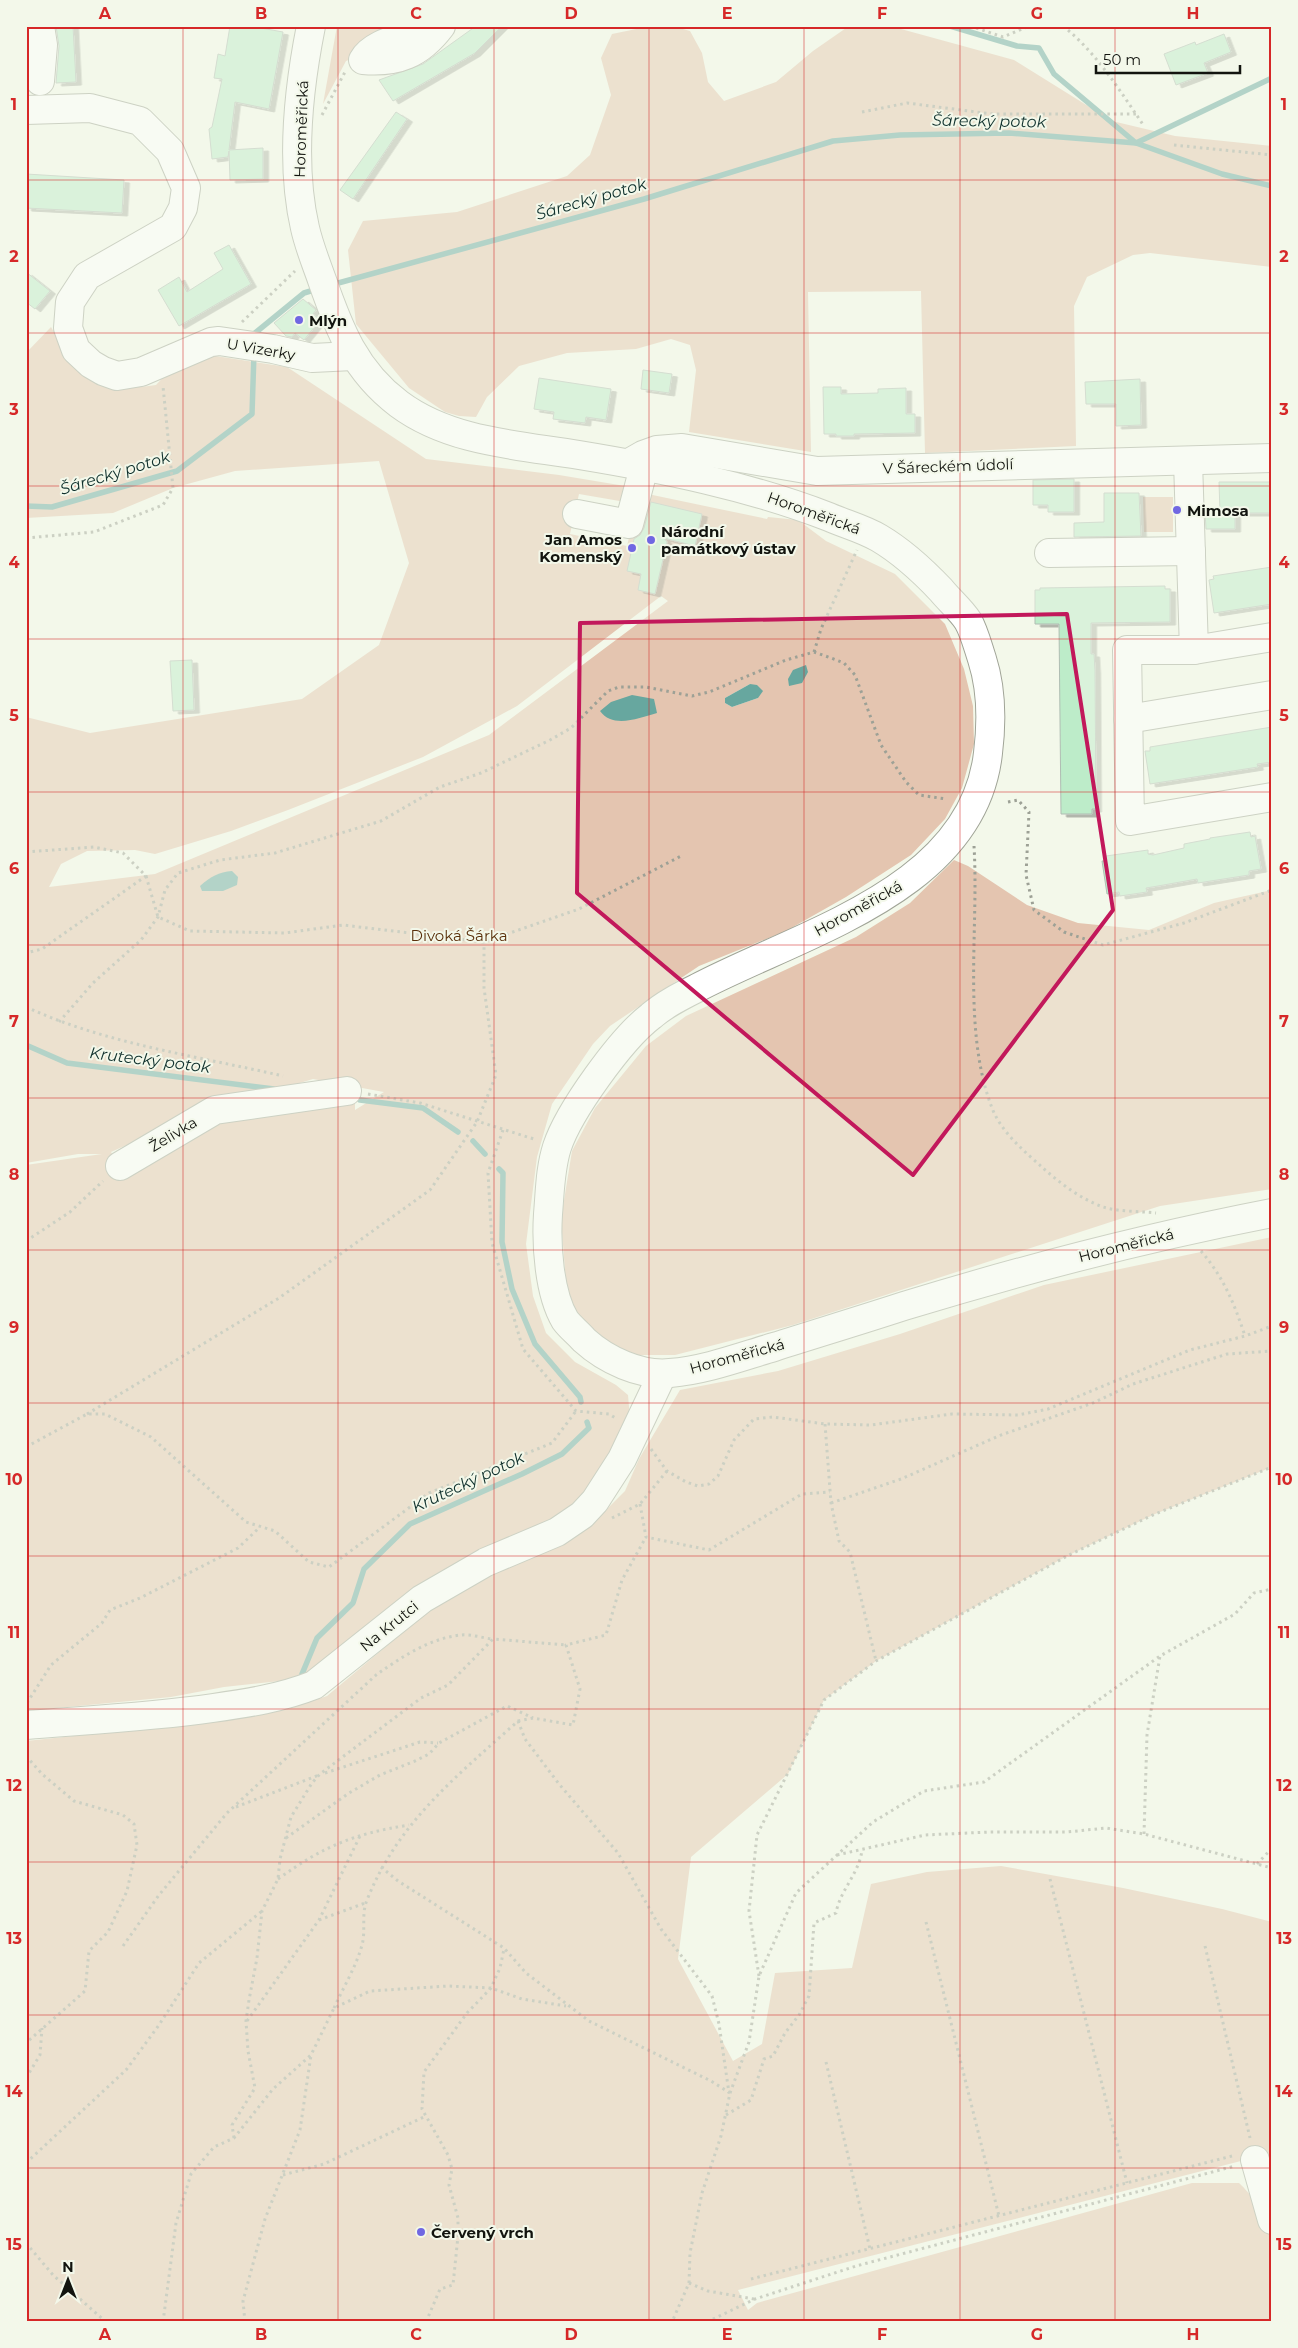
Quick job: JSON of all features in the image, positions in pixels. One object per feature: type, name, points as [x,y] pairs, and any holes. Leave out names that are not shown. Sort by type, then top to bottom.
[{"type":"street","points":[[40,26],[43,45],[40,81]]},
{"type":"street","name":"Horoměřická","points":[[311,26],[305,58],[296,168],[314,280],[353,356],[375,383],[401,405],[447,430],[479,439],[636,465],[747,489],[788,501],[881,539],[927,575],[968,621],[985,669],[992,714],[987,764],[974,808],[961,829],[947,846],[897,889],[838,922],[733,969],[652,1014],[632,1032],[572,1114],[558,1146],[551,1174],[547,1239],[552,1284],[566,1320],[590,1346],[624,1366],[662,1374],[707,1368],[930,1298],[1183,1231],[1272,1213]]},
{"type":"street","points":[[414,33],[367,53],[363,60],[385,62],[402,58],[430,40],[441,26]]},
{"type":"street","name":"U Vizerky","points":[[26,110],[90,108],[140,121],[170,151],[180,170],[186,188],[183,208],[173,227],[87,276],[70,302],[68,328],[76,350],[91,364],[103,372],[117,376],[141,372],[211,342],[242,345],[312,358],[353,356]]},
{"type":"street","name":"V Šáreckém údolí","points":[[636,465],[643,455],[657,450],[682,448],[817,471],[1272,458]]},
{"type":"street","points":[[1188,461],[1194,650]]},
{"type":"street","points":[[577,514],[629,524],[636,465]]},
{"type":"street","points":[[1049,553],[1191,551]]},
{"type":"street","points":[[1272,637],[1194,650],[1127,650],[1130,821],[1272,797]]},
{"type":"street","points":[[1128,719],[1272,695]]},
{"type":"street","name":"Želivka","points":[[120,1166],[215,1110],[347,1090]]},
{"type":"street","name":"Na Krutci","points":[[26,1724],[169,1714],[251,1702],[296,1692],[314,1685],[422,1599],[486,1562],[557,1532],[582,1515],[608,1482],[637,1430],[662,1374]]},
{"type":"street","points":[[1254,2155],[1272,2220]]},
{"type":"path","points":[[970,26],[1003,37],[1029,26]]},
{"type":"path","points":[[1063,26],[1077,37],[1101,65],[1144,126]]},
{"type":"path","points":[[324,111],[347,67],[363,60]]},
{"type":"path","points":[[862,112],[907,103],[992,114],[1136,114]]},
{"type":"path","points":[[1174,145],[1272,155]]},
{"type":"path","points":[[242,345],[314,280]]},
{"type":"path","points":[[26,538],[94,532],[163,506],[173,488],[162,362]]},
{"type":"path","points":[[814,652],[821,629],[866,532]]},
{"type":"path","points":[[59,1022],[94,983],[141,940],[158,917],[165,890],[178,873],[220,860],[275,853],[381,821],[440,787],[481,773],[571,728],[608,691],[632,685],[692,696],[709,692],[786,660],[814,652],[844,664],[855,675],[881,745],[906,782],[919,795],[946,799]]},
{"type":"path","points":[[1008,802],[1018,800],[1028,812],[1026,875],[1034,910],[1064,932],[1103,945],[1184,922],[1272,890]]},
{"type":"path","points":[[961,829],[974,843],[976,880],[975,1006],[978,1053],[993,1110],[1011,1137],[1026,1153],[1083,1198],[1105,1208],[1171,1216],[1212,1264],[1231,1294],[1245,1336]]},
{"type":"path","points":[[26,852],[94,847],[123,853],[146,876],[158,917]]},
{"type":"path","points":[[158,917],[190,931],[285,933],[342,925],[484,942],[579,909],[683,855]]},
{"type":"path","points":[[26,953],[42,949],[146,876]]},
{"type":"path","points":[[26,1447],[87,1414],[279,1298],[430,1190],[477,1122],[496,1076],[484,988],[484,942]]},
{"type":"path","points":[[503,1130],[488,1173],[492,1243],[523,1349],[576,1411],[608,1414],[637,1430],[667,1471],[686,1482],[698,1486],[709,1484],[718,1476],[734,1440],[754,1419],[773,1416],[825,1424],[871,1425],[952,1414],[1018,1415],[1048,1409],[1190,1350],[1245,1336],[1272,1326]]},
{"type":"path","points":[[26,1241],[70,1212],[120,1166]]},
{"type":"path","points":[[831,1503],[901,1479],[1001,1435],[1093,1403],[1133,1384],[1227,1354],[1272,1351]]},
{"type":"path","points":[[87,1414],[105,1414],[151,1437],[246,1522],[275,1531],[308,1562],[329,1567],[429,1493],[552,1443],[576,1411]]},
{"type":"path","points":[[825,1424],[831,1503],[840,1541],[850,1552],[876,1661]]},
{"type":"path","points":[[759,1976],[749,1911],[757,1835],[824,1700],[876,1661],[1069,1555],[1154,1514],[1272,1467]]},
{"type":"path","points":[[582,1515],[599,1524],[640,1504],[667,1471]]},
{"type":"path","points":[[646,1537],[708,1550],[802,1494],[830,1492]]},
{"type":"path","points":[[123,1946],[159,1894],[233,1808],[376,1675],[402,1657],[447,1638],[462,1635],[566,1646],[606,1634],[622,1580],[646,1537],[640,1504]]},
{"type":"path","points":[[26,1703],[51,1665],[102,1623],[110,1610],[140,1598],[191,1573],[213,1558],[238,1548],[260,1526]]},
{"type":"path","points":[[672,2322],[688,2283],[690,2253],[702,2193],[721,2136],[730,2093],[748,2042],[759,1976],[796,1893],[873,1822],[924,1791],[984,1782],[1160,1656],[1235,1614],[1243,1602],[1254,1593],[1272,1589]]},
{"type":"path","points":[[234,2138],[232,2125],[255,2088],[248,2051],[246,2022],[262,1911],[278,1878],[291,1817],[312,1783],[320,1774],[421,1698],[448,1685],[493,1639]]},
{"type":"path","points":[[285,1839],[349,1793],[380,1775],[415,1762],[428,1754],[439,1743],[507,1706],[533,1718],[573,1725],[580,1689],[566,1646]]},
{"type":"path","points":[[1144,1834],[1146,1734],[1160,1656]]},
{"type":"path","points":[[245,2322],[243,2301],[265,2219],[300,2130],[311,2055],[362,1944],[366,1903],[381,1867],[409,1825],[439,1793],[518,1721],[533,1718]]},
{"type":"path","points":[[518,1721],[525,1739],[618,1852],[660,1929],[712,1996],[720,2024],[730,2093]]},
{"type":"path","points":[[233,1808],[320,1774],[420,1742],[439,1743]]},
{"type":"path","points":[[26,1756],[42,1774],[74,1801],[123,1815],[134,1824],[137,1845],[127,1891],[108,1932],[89,1951],[85,1991],[26,2043]]},
{"type":"path","points":[[278,1878],[311,1855],[332,1845],[360,1836],[409,1825]]},
{"type":"path","points":[[837,1855],[926,1835],[990,1832],[1066,1832],[1106,1828],[1144,1834],[1272,1868]]},
{"type":"path","points":[[246,2022],[319,1920],[360,1836]]},
{"type":"path","points":[[1256,1864],[1272,1848]]},
{"type":"path","points":[[725,2115],[752,2100],[764,2059],[773,2056],[785,2033],[800,2015],[809,1996],[814,1923],[836,1914],[838,1900],[860,1862],[862,1850]]},
{"type":"path","points":[[381,1867],[398,1881],[504,1948],[526,1973],[589,2021],[711,2081],[730,2093]]},
{"type":"path","points":[[1050,1879],[1127,2183]]},
{"type":"path","points":[[319,1920],[366,1903]]},
{"type":"path","points":[[26,2163],[126,2070],[159,2025],[200,1963],[262,1911]]},
{"type":"path","points":[[926,1922],[999,2216]]},
{"type":"path","points":[[1205,1946],[1254,2155]]},
{"type":"path","points":[[426,2322],[440,2289],[453,2285],[458,2218],[449,2185],[452,2169],[448,2154],[422,2109],[424,2072],[467,2014],[491,1988],[500,1968],[504,1948]]},
{"type":"path","points":[[334,2008],[370,1991],[414,1987],[491,1988],[522,1999],[567,2006]]},
{"type":"path","points":[[26,2078],[40,2054],[42,2028]]},
{"type":"path","points":[[163,2322],[176,2223],[191,2174],[214,2147],[234,2138],[273,2089],[311,2055]]},
{"type":"path","points":[[826,2062],[870,2249]]},
{"type":"path","points":[[282,2175],[324,2164],[426,2116]]},
{"type":"path","points":[[751,2279],[1127,2183],[1254,2155]]},
{"type":"path","points":[[707,2322],[755,2299],[856,2266],[1254,2155]]},
{"type":"path","points":[[26,2244],[53,2275],[106,2322]]},
{"type":"path","points":[[688,2283],[708,2291],[755,2299]]},
{"type":"highlighted area","points":[[1067,614],[1113,910],[913,1175],[577,893],[580,623]]},
{"type":"green space","points":[[337,26],[434,26],[346,61],[323,104]]},
{"type":"green space","points":[[651,26],[672,26],[690,31],[702,53],[708,82],[724,101],[776,82],[813,51],[849,26],[890,26],[1014,60],[1112,121],[1175,136],[1272,146],[1272,267],[1150,253],[1133,255],[1087,277],[1074,306],[1076,446],[925,453],[921,291],[808,292],[811,452],[689,432],[696,370],[690,345],[671,339],[636,349],[567,353],[519,366],[487,397],[476,417],[459,416],[445,412],[409,388],[356,324],[348,250],[363,221],[457,212],[567,176],[590,155],[611,95],[601,58],[612,34]]},
{"type":"green space","name":"Divoká Šárka","points":[[51,327],[81,371],[91,380],[102,385],[116,387],[156,385],[170,370],[209,355],[287,367],[426,459],[559,475],[631,487],[643,493],[767,519],[768,517],[798,520],[826,541],[895,574],[945,624],[964,669],[973,706],[974,744],[962,788],[945,819],[911,855],[846,897],[786,931],[699,966],[610,1026],[593,1044],[552,1104],[537,1157],[526,1244],[533,1296],[546,1333],[575,1362],[616,1385],[628,1395],[630,1419],[588,1495],[551,1525],[309,1678],[224,1687],[171,1697],[26,1711],[26,1165],[102,1154],[78,1154],[26,1163],[26,717],[90,733],[302,699],[379,645],[409,563],[379,461],[235,471],[173,488],[113,513],[26,518],[26,353]],"holes":[[[579,494],[637,504],[627,546],[570,534]],[[661,596],[668,601],[489,735],[155,874],[49,887],[61,864],[87,851],[135,850],[155,854],[231,831],[423,757],[517,706]],[[750,684],[758,698],[732,707],[725,703],[725,698]],[[313,1079],[384,1092],[355,1110],[355,1103],[222,1113],[124,1171],[111,1152],[194,1115]]]},
{"type":"green space","points":[[1143,497],[1173,497],[1173,532],[1144,532]]},
{"type":"green space","points":[[954,860],[968,866],[1027,905],[1078,923],[1149,930],[1214,903],[1272,890],[1272,1189],[1160,1206],[793,1325],[675,1355],[636,1355],[607,1342],[577,1316],[566,1283],[561,1219],[572,1151],[595,1108],[646,1046],[686,1016],[856,937],[910,903]]},
{"type":"green space","points":[[1272,1237],[1272,1467],[1155,1514],[1069,1555],[876,1661],[824,1700],[788,1774],[691,1857],[678,1959],[733,2061],[762,2044],[775,1973],[852,1968],[871,1884],[927,1872],[1001,1866],[1123,1888],[1222,1909],[1272,1922],[1272,2153],[738,2290],[748,2310],[757,2303],[1192,2183],[1239,2183],[1252,2198],[1262,2214],[1268,2230],[1273,2265],[1272,2322],[26,2322],[26,1741],[160,1727],[288,1709],[327,1696],[433,1607],[496,1571],[590,1526],[625,1491],[639,1459],[680,1390],[778,1371],[900,1334],[1044,1285]]},
{"type":"water","points":[[806,665],[808,672],[802,683],[789,686],[788,679],[793,670]]},
{"type":"water","points":[[750,684],[757,685],[763,691],[758,698],[732,707],[725,703],[725,698]]},
{"type":"water","points":[[632,695],[654,699],[657,713],[627,721],[619,721],[612,720],[600,711],[611,702]]},
{"type":"water","points":[[232,871],[238,877],[237,885],[223,891],[202,891],[200,886],[207,880],[219,874]]},
{"type":"building","points":[[56,26],[73,26],[76,82],[56,83],[59,46]]},
{"type":"building","points":[[230,26],[250,26],[283,32],[269,109],[235,102],[229,150],[263,148],[263,179],[230,180],[229,151],[228,157],[212,159],[209,129],[212,127],[222,79],[214,78],[218,54],[225,56]]},
{"type":"building","points":[[476,26],[502,26],[475,53],[393,101],[379,80],[423,64]]},
{"type":"building","points":[[1224,34],[1231,52],[1204,63],[1208,73],[1176,85],[1164,54],[1195,42],[1196,45]]},
{"type":"building","points":[[396,112],[407,119],[353,199],[340,190]]},
{"type":"building","points":[[26,174],[124,180],[122,213],[26,208]]},
{"type":"building","points":[[229,245],[251,284],[179,326],[158,290],[179,277],[187,292],[223,269],[214,253]]},
{"type":"building","points":[[26,272],[50,291],[35,309],[26,302]]},
{"type":"building","name":"Mlýn","points":[[303,299],[316,310],[313,314],[320,320],[304,340],[295,333],[292,337],[286,336],[274,323]]},
{"type":"building","points":[[643,370],[672,374],[669,393],[641,389]]},
{"type":"building","points":[[539,378],[611,389],[606,420],[586,417],[585,423],[553,419],[554,412],[534,409]]},
{"type":"building","points":[[1140,379],[1141,425],[1116,426],[1116,404],[1086,404],[1085,382]]},
{"type":"building","points":[[823,387],[841,387],[841,394],[878,393],[878,389],[906,388],[906,414],[915,414],[915,433],[854,434],[854,436],[824,434]]},
{"type":"building","points":[[1074,479],[1074,512],[1048,512],[1048,505],[1033,505],[1033,480]]},
{"type":"building","points":[[1219,482],[1272,482],[1272,513],[1235,513],[1235,529],[1206,529],[1205,512],[1220,512]]},
{"type":"building","points":[[1104,493],[1139,493],[1141,536],[1074,537],[1074,523],[1104,522]]},
{"type":"building","name":"Národní památkový ústav","points":[[651,502],[702,514],[695,546],[664,538],[667,542],[655,594],[638,590],[641,574],[627,571],[634,539],[640,535],[644,528]]},
{"type":"building","points":[[1272,567],[1272,604],[1214,613],[1209,580],[1214,579],[1213,576]]},
{"type":"building","points":[[1165,586],[1165,589],[1170,589],[1170,622],[1091,623],[1091,654],[1094,654],[1095,670],[1096,809],[1092,809],[1092,814],[1061,814],[1059,624],[1035,624],[1035,590],[1040,590],[1040,588]]},
{"type":"building","points":[[192,660],[194,710],[173,711],[170,661]]},
{"type":"building","points":[[1272,727],[1272,762],[1257,764],[1258,767],[1150,784],[1145,751],[1150,751],[1150,747]]},
{"type":"building","points":[[1250,832],[1251,837],[1255,836],[1261,869],[1249,871],[1249,875],[1198,883],[1197,879],[1146,888],[1147,892],[1120,896],[1119,892],[1107,894],[1102,861],[1106,861],[1106,856],[1148,850],[1148,854],[1153,855],[1184,848],[1184,844]]},
{"type":"waterway","points":[[950,26],[1017,46],[1039,48],[1054,74],[1136,143],[1272,78]]},
{"type":"waterway","name":"Šárecký potok","points":[[331,285],[644,199],[833,141],[900,135],[1009,133],[1136,143],[1222,174],[1272,186]]},
{"type":"waterway","name":"Šárecký potok","points":[[255,339],[255,333],[304,293],[317,289]]},
{"type":"waterway","name":"Šárecký potok","points":[[26,506],[52,507],[177,471],[252,414],[254,353]]},
{"type":"waterway","name":"Krutecký potok","points":[[26,1045],[67,1063],[274,1089]]},
{"type":"waterway","name":"Krutecký potok","points":[[360,1100],[423,1108],[458,1132]]},
{"type":"waterway","name":"Krutecký potok","points":[[473,1141],[485,1154]]},
{"type":"waterway","name":"Krutecký potok","points":[[499,1169],[503,1173],[502,1242],[512,1289],[535,1344],[580,1397],[581,1402]]},
{"type":"waterway","name":"Krutecký potok","points":[[302,1674],[317,1638],[353,1603],[364,1569],[410,1524],[562,1454],[589,1428],[587,1422]]},
{"type":"place","name":"Mlýn","points":[[299,320]]},
{"type":"place","name":"Mimosa","points":[[1177,510]]},
{"type":"place","name":"Národní památkový ústav","points":[[651,540]]},
{"type":"place","name":"Jan Amos Komenský","points":[[632,548]]},
{"type":"place","name":"Červený vrch","points":[[421,2232]]}]
